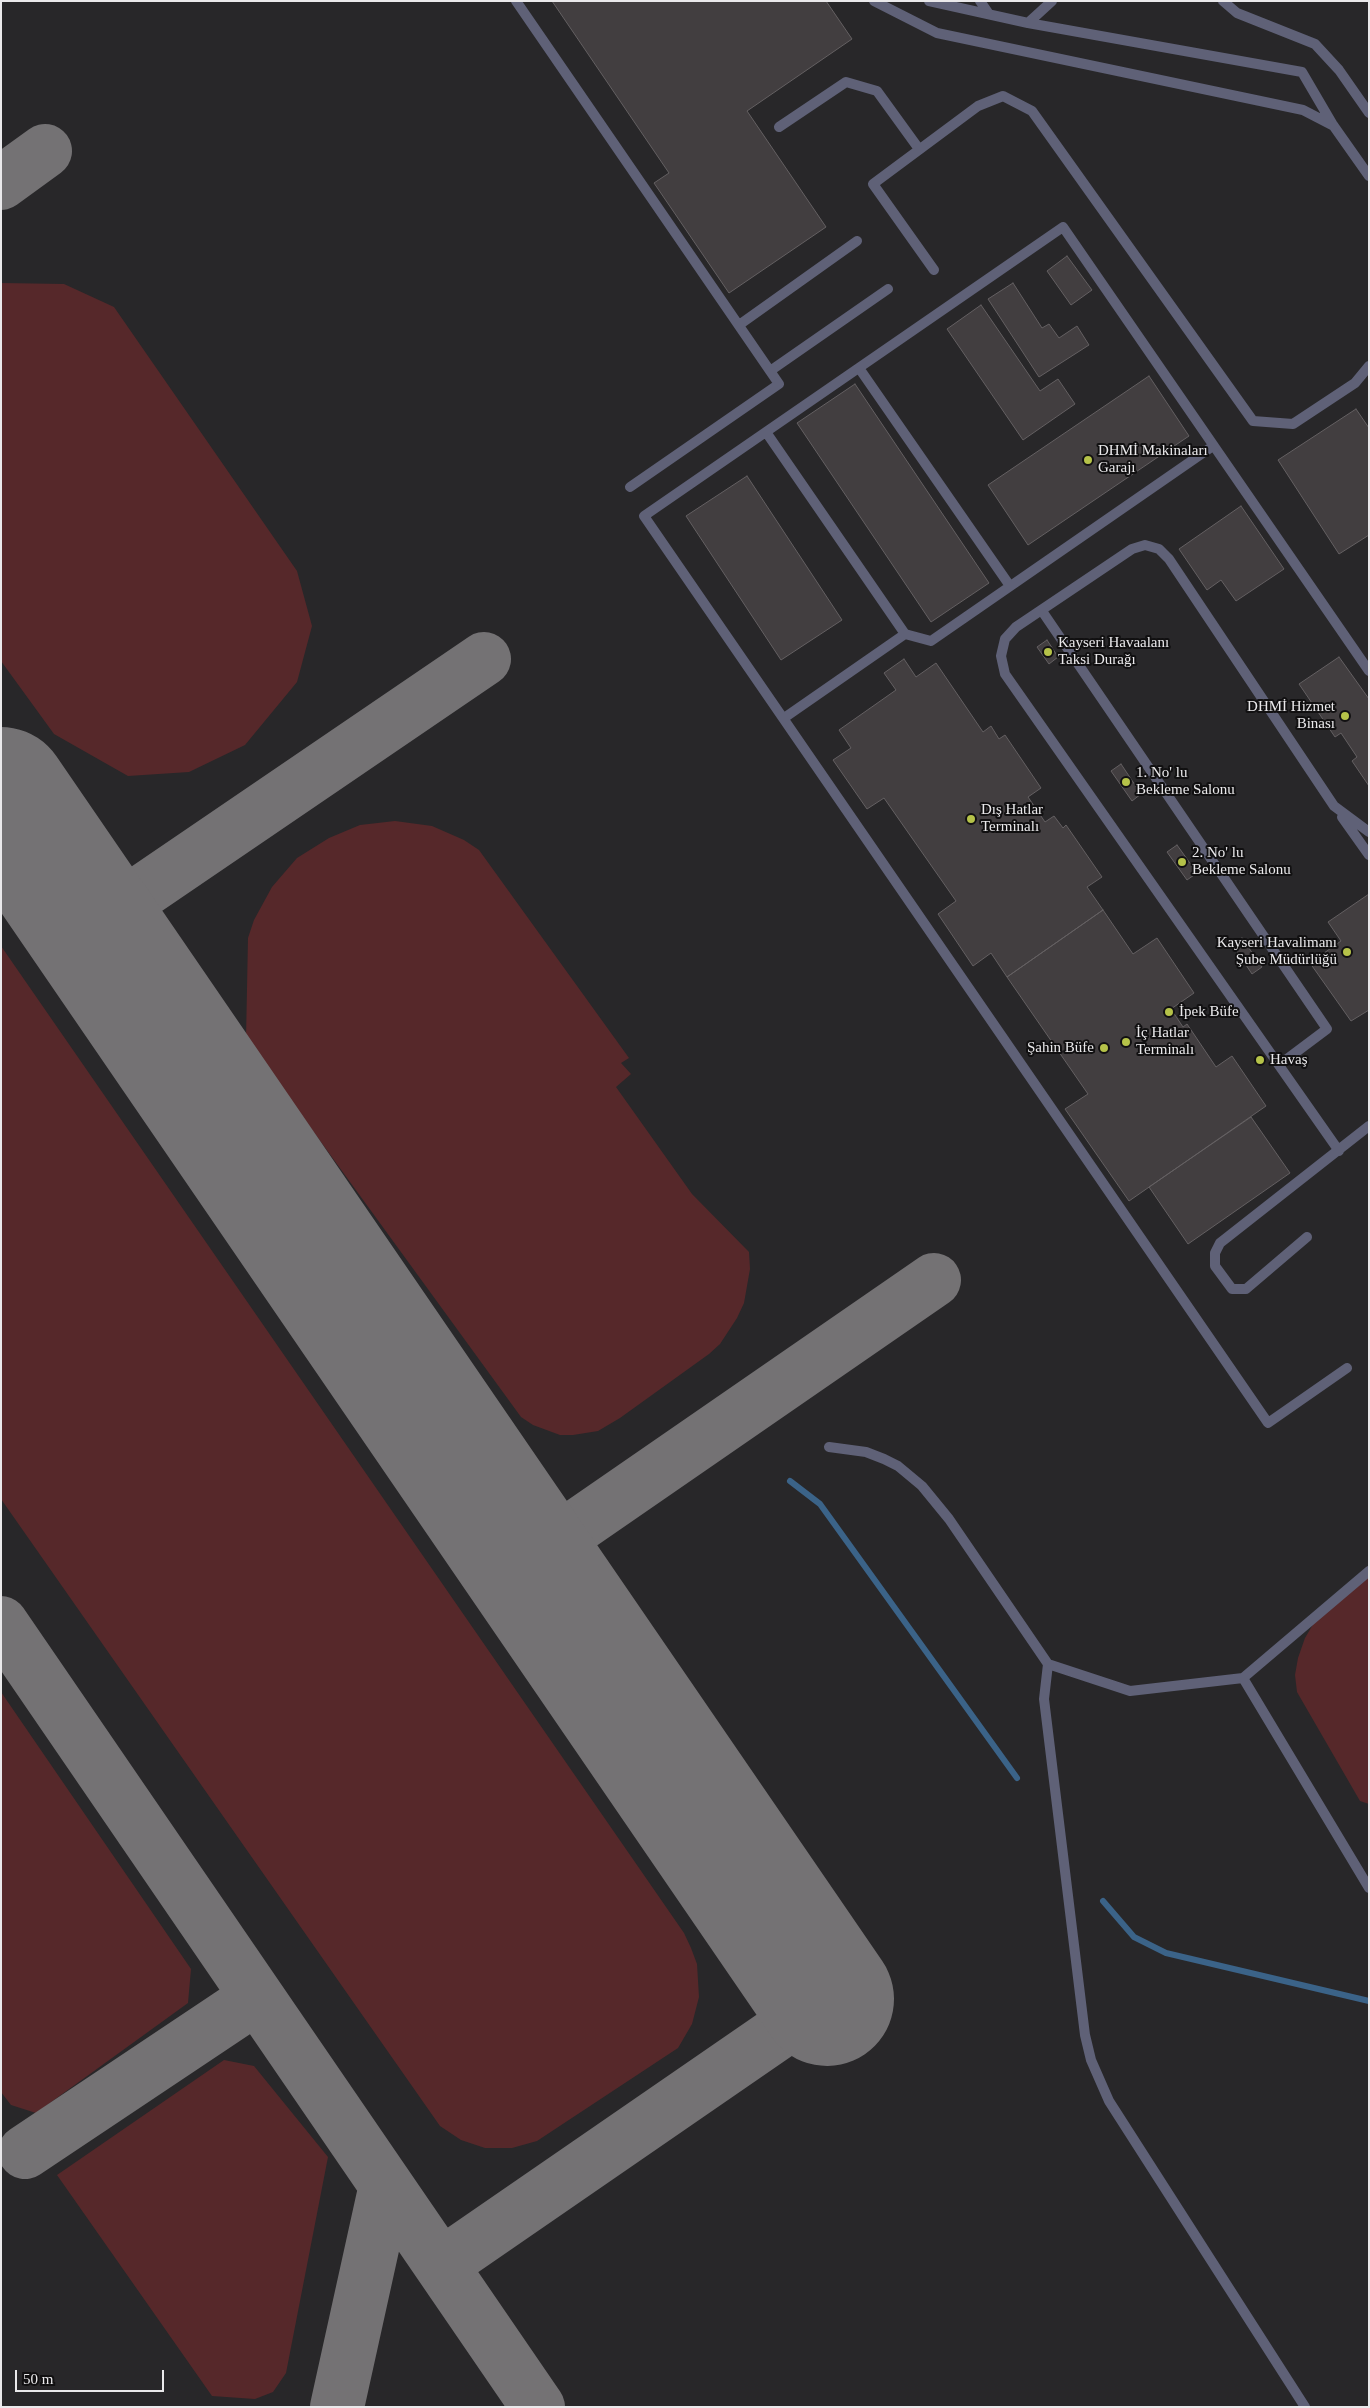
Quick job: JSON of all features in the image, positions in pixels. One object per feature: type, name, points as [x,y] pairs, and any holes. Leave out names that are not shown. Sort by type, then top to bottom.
[{"type":"lane","points":[[516,1],[779,384],[630,487]]},
{"type":"lane","points":[[874,1],[937,33],[1303,110],[1333,126]]},
{"type":"lane","points":[[929,1],[1028,22],[1302,72],[1333,126],[1369,176]]},
{"type":"lane","points":[[980,1],[989,14]]},
{"type":"lane","points":[[1028,22],[1052,1]]},
{"type":"lane","points":[[1223,1],[1238,13],[1315,44],[1339,70],[1369,113]]},
{"type":"lane","points":[[779,127],[846,82],[877,91],[919,149]]},
{"type":"lane","points":[[934,270],[873,184],[978,106],[1003,96],[1032,111],[1253,421],[1293,424],[1355,382],[1369,366]]},
{"type":"lane","points":[[1347,1368],[1268,1423],[644,516],[1063,227],[1369,671]]},
{"type":"lane","points":[[739,326],[857,241]]},
{"type":"lane","points":[[770,371],[888,289]]},
{"type":"lane","points":[[859,368],[1010,586]]},
{"type":"lane","points":[[1355,382],[1369,379]]},
{"type":"lane","points":[[766,432],[905,634],[931,640],[1213,446]]},
{"type":"lane","points":[[1339,1151],[1005,674],[1001,656],[1006,639],[1016,627],[1132,549],[1146,545],[1159,549],[1169,559],[1334,806],[1369,855]]},
{"type":"lane","points":[[1042,610],[1327,1029],[1279,1064]]},
{"type":"lane","points":[[784,718],[905,634]]},
{"type":"lane","points":[[1334,806],[1369,832]]},
{"type":"lane","points":[[1307,1236],[1246,1289],[1232,1289],[1215,1266],[1214,1253],[1220,1243],[1369,1126]]},
{"type":"lane","points":[[829,1447],[866,1452],[884,1459],[898,1466],[922,1486],[954,1526],[1048,1664],[1130,1691],[1243,1678],[1369,1571]]},
{"type":"lane","points":[[1048,1664],[1044,1700],[1085,2035],[1091,2060],[1109,2101],[1305,2407]]},
{"type":"lane","points":[[1243,1678],[1369,1888]]},
{"type":"shaded area","points":[[1,283],[64,284],[114,307],[297,571],[312,626],[297,682],[245,745],[189,772],[128,776],[54,734],[1,661]]},
{"type":"shaded area","points":[[395,821],[432,826],[464,840],[479,850],[629,1058],[621,1063],[631,1074],[616,1087],[692,1194],[749,1252],[750,1269],[744,1303],[737,1318],[720,1344],[620,1418],[598,1431],[560,1435],[533,1425],[521,1417],[246,1039],[248,938],[254,920],[272,887],[297,858],[329,838],[360,825]]},
{"type":"shaded area","points":[[1,946],[684,1933],[691,1948],[697,1964],[699,1997],[692,2024],[678,2048],[537,2141],[512,2148],[485,2148],[461,2140],[440,2126],[1,1499]]},
{"type":"shaded area","points":[[1369,1572],[1369,1804],[1360,1801],[1297,1692],[1295,1675],[1298,1658],[1305,1638],[1315,1621]]},
{"type":"shaded area","points":[[1,1692],[191,1969],[188,2003],[36,2113],[11,2105],[1,2092]]},
{"type":"shaded area","points":[[224,2060],[254,2066],[328,2157],[286,2373],[273,2392],[255,2399],[212,2396],[57,2175]]},
{"type":"building","points":[[552,1],[826,1],[852,39],[747,111],[826,227],[729,293],[654,183],[669,173]]},
{"type":"building","points":[[1067,256],[1092,290],[1071,305],[1047,271]]},
{"type":"building","points":[[1013,283],[1042,328],[1049,324],[1059,338],[1077,326],[1089,345],[1039,377],[988,299]]},
{"type":"building","points":[[981,305],[1040,391],[1058,379],[1075,404],[1023,440],[947,329]]},
{"type":"building","name":"DHMİ Makinaları Garajı","points":[[1149,376],[1189,436],[1028,545],[988,485]]},
{"type":"building","points":[[855,384],[989,583],[931,622],[797,423]]},
{"type":"building","points":[[1356,409],[1369,428],[1369,535],[1339,554],[1278,460]]},
{"type":"building","points":[[747,476],[842,620],[781,660],[686,516]]},
{"type":"building","points":[[1241,506],[1284,569],[1236,601],[1221,580],[1207,590],[1179,549]]},
{"type":"building","name":"Kayseri Havaalanı Taksi Durağı","points":[[1047,640],[1058,657],[1049,664],[1037,647]]},
{"type":"building","name":"DHMİ Hizmet Binası","points":[[1339,657],[1369,699],[1369,786],[1352,761],[1357,757],[1341,733],[1335,737],[1299,684]]},
{"type":"building","name":"Dış Hatlar Terminalı","points":[[904,659],[916,677],[936,663],[983,732],[991,726],[999,739],[1005,735],[1041,788],[1028,797],[1045,822],[1054,816],[1063,828],[1066,825],[1102,877],[1087,887],[1103,910],[1007,977],[991,953],[973,966],[938,914],[956,901],[884,798],[867,809],[833,760],[851,748],[839,730],[896,690],[884,673]]},
{"type":"building","name":"1. No' lu Bekleme Salonu","points":[[1121,764],[1141,794],[1132,801],[1111,771]]},
{"type":"building","name":"2. No' lu Bekleme Salonu","points":[[1177,845],[1197,873],[1187,880],[1167,852]]},
{"type":"building","name":"Kayseri Havalimanı Şube Müdürlüğü","points":[[1369,894],[1369,1010],[1351,1021],[1310,963],[1341,941],[1328,922]]},
{"type":"building","name":"İç Hatlar Terminalı","points":[[1103,910],[1133,954],[1157,938],[1194,993],[1171,1009],[1183,1027],[1187,1024],[1216,1067],[1232,1056],[1266,1106],[1129,1201],[1065,1109],[1088,1094],[1007,977]]},
{"type":"building","points":[[1242,938],[1262,967],[1252,974],[1232,944]]},
{"type":"building","points":[[1251,1117],[1290,1173],[1188,1244],[1149,1187]]},
{"type":"waterway","points":[[790,1481],[820,1504],[1017,1778]]},
{"type":"waterway","points":[[1103,1901],[1134,1937],[1166,1953],[1369,2001]]},
{"type":"taxiway","points":[[1,183],[45,151]]},
{"type":"taxiway","points":[[92,926],[484,659]]},
{"type":"taxiway","points":[[527,1561],[934,1280]]},
{"type":"taxiway","points":[[1,1623],[538,2407]]},
{"type":"taxiway","points":[[25,2152],[257,1997]]},
{"type":"taxiway","points":[[441,2265],[827,1999]]},
{"type":"taxiway","points":[[337,2407],[386,2185]]},
{"type":"runway","points":[[1,794],[827,1999]]},
{"type":"place","name":"DHMİ Makinaları Garajı","points":[[1088,460]]},
{"type":"place","name":"Kayseri Havaalanı Taksi Durağı","points":[[1048,652]]},
{"type":"place","name":"DHMİ Hizmet Binası","points":[[1345,716]]},
{"type":"place","name":"1. No' lu Bekleme Salonu","points":[[1126,782]]},
{"type":"place","name":"Dış Hatlar Terminalı","points":[[971,819]]},
{"type":"place","name":"2. No' lu Bekleme Salonu","points":[[1182,862]]},
{"type":"place","name":"Kayseri Havalimanı Şube Müdürlüğü","points":[[1347,952]]},
{"type":"place","name":"İpek Büfe","points":[[1169,1012]]},
{"type":"place","name":"İç Hatlar Terminalı","points":[[1126,1042]]},
{"type":"place","name":"Şahin Büfe","points":[[1104,1048]]},
{"type":"place","name":"Havaş","points":[[1260,1060]]}]
